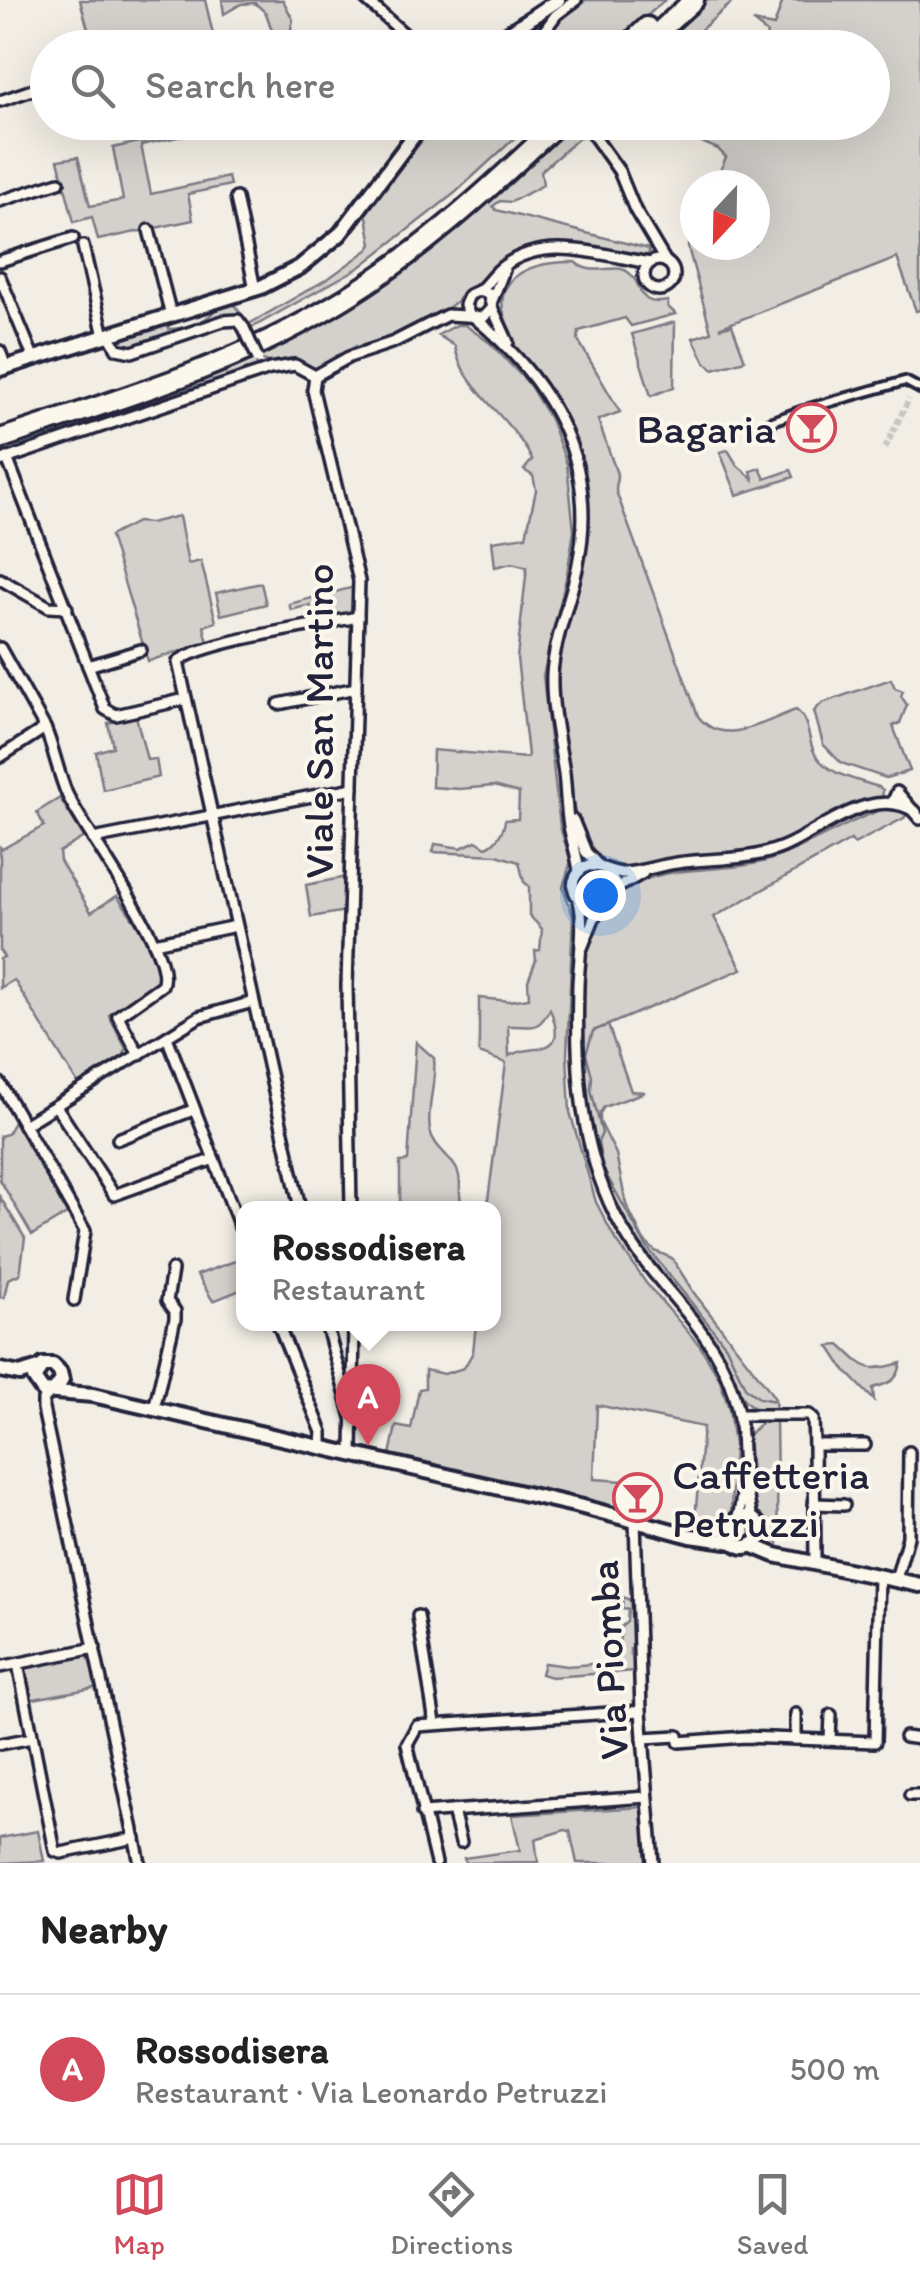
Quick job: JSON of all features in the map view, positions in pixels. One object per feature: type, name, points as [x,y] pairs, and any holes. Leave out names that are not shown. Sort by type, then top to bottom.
[{"type":"highway","points":[[644,30],[677,0]]},
{"type":"highway","points":[[661,30],[694,0]]},
{"type":"highway","points":[[0,428],[208,356],[311,306],[424,230],[524,140]]},
{"type":"highway","points":[[0,440],[202,369],[325,311],[430,238],[540,140]]},
{"type":"main road","points":[[510,30],[558,0]]},
{"type":"main road","points":[[3,368],[255,289],[300,267],[340,234],[410,140]]},
{"type":"main road","points":[[0,1374],[20,1374],[53,1365],[71,1386],[93,1395]]},
{"type":"main road","points":[[36,1385],[39,1368]]},
{"type":"main road","points":[[0,1374],[36,1385],[43,1391],[93,1395],[685,1532],[715,1531],[752,1520],[759,1528],[755,1540],[742,1546],[685,1532]]},
{"type":"main road","points":[[53,1391],[62,1376]]},
{"type":"main road","points":[[734,1523],[734,1542]]},
{"type":"main road","points":[[755,1540],[798,1559],[920,1585]]},
{"type":"street","points":[[366,0],[400,30]]},
{"type":"street","points":[[545,30],[556,15],[576,0]]},
{"type":"street","points":[[0,100],[30,91]]},
{"type":"street","points":[[597,140],[619,170],[635,210],[674,272],[668,286],[653,288],[644,276],[617,257]]},
{"type":"street","points":[[0,201],[59,182]]},
{"type":"street","points":[[236,198],[255,289]]},
{"type":"street","points":[[149,230],[171,315]]},
{"type":"street","points":[[0,261],[73,238]]},
{"type":"street","points":[[644,276],[652,262],[654,239]]},
{"type":"street","points":[[83,246],[106,336],[117,349],[132,352],[238,320],[263,372]]},
{"type":"street","points":[[432,324],[480,290],[512,260],[533,251],[559,249],[666,262]]},
{"type":"street","points":[[186,699],[111,714],[102,704],[67,608],[3,460],[263,372],[294,365],[315,376],[349,357],[394,342],[452,314],[488,315],[500,278],[512,260]]},
{"type":"street","points":[[0,277],[34,359]]},
{"type":"street","points":[[480,290],[488,294],[518,357]]},
{"type":"street","points":[[466,298],[465,306],[472,316],[518,357],[556,407],[579,480],[583,508],[579,561],[552,680],[579,871],[572,886],[579,901],[576,1058],[580,1105],[592,1159],[609,1203],[640,1256],[719,1355],[737,1397],[752,1520]]},
{"type":"street","points":[[0,351],[3,368]]},
{"type":"street","name":"Viale San Martino","points":[[315,376],[314,390],[358,572],[346,1008],[351,1201]]},
{"type":"street","points":[[753,428],[904,382],[920,389]]},
{"type":"street","points":[[0,580],[49,608],[67,608]]},
{"type":"street","points":[[298,1201],[178,660],[210,648],[358,616]]},
{"type":"street","points":[[0,648],[45,728],[68,797],[154,944],[166,972],[164,980],[118,1016],[139,1055]]},
{"type":"street","points":[[88,666],[141,650]]},
{"type":"street","points":[[279,704],[356,688]]},
{"type":"street","points":[[0,757],[45,728]]},
{"type":"street","points":[[93,839],[353,788]]},
{"type":"street","points":[[579,871],[602,867],[623,873],[761,854],[895,796],[918,815]]},
{"type":"street","points":[[568,807],[586,852],[602,867],[614,888]]},
{"type":"street","points":[[578,966],[599,906],[610,900],[614,888],[660,866]]},
{"type":"street","points":[[579,901],[599,906]]},
{"type":"street","points":[[154,944],[236,926]]},
{"type":"street","points":[[24,1125],[209,1012],[253,1002]]},
{"type":"street","points":[[166,1037],[236,1217]]},
{"type":"street","points":[[0,1083],[86,1231],[74,1300]]},
{"type":"street","points":[[56,1106],[114,1194],[214,1159]]},
{"type":"street","points":[[118,1139],[193,1110]]},
{"type":"street","points":[[154,1409],[176,1319],[176,1311],[167,1301],[172,1270]]},
{"type":"street","points":[[281,1331],[322,1432],[322,1448]]},
{"type":"street","points":[[328,1331],[350,1394]]},
{"type":"street","points":[[352,1455],[354,1331]]},
{"type":"street","points":[[334,1355],[354,1348]]},
{"type":"street","points":[[53,1391],[43,1404],[140,1863]]},
{"type":"street","points":[[740,1415],[809,1414],[813,1419],[815,1562]]},
{"type":"street","points":[[814,1440],[865,1444]]},
{"type":"street","points":[[896,1579],[908,1537],[909,1452]]},
{"type":"street","points":[[734,1523],[743,1464]]},
{"type":"street","points":[[814,1504],[844,1505]]},
{"type":"street","name":"Via Piomba","points":[[635,1520],[641,1710],[653,1863]]},
{"type":"street","points":[[643,1738],[678,1736],[679,1742],[745,1738],[874,1742],[879,1576]]},
{"type":"street","points":[[418,1616],[435,1724]]},
{"type":"street","points":[[0,1668],[95,1648]]},
{"type":"street","points":[[18,1664],[54,1852],[61,1854],[135,1838]]},
{"type":"street","points":[[436,1863],[407,1744],[417,1726],[641,1710]]},
{"type":"street","points":[[796,1714],[796,1739]]},
{"type":"street","points":[[830,1740],[832,1715]]},
{"type":"street","points":[[905,1737],[920,1739]]},
{"type":"street","points":[[0,1744],[32,1738]]},
{"type":"street","name":"Via Piomba","points":[[422,1813],[648,1796]]},
{"type":"street","points":[[453,1811],[461,1842]]},
{"type":"shaded area","points":[[80,0],[205,0],[212,30],[88,30]]},
{"type":"shaded area","points":[[222,0],[283,0],[293,20],[291,30],[272,30],[266,13],[255,3],[241,4],[224,14]]},
{"type":"shaded area","points":[[586,0],[665,0],[631,30],[549,30]]},
{"type":"shaded area","points":[[706,0],[735,0],[701,30],[673,30]]},
{"type":"shaded area","points":[[783,0],[920,0],[920,310],[916,311],[897,258],[719,328],[732,325],[745,360],[713,369],[693,338],[711,332],[692,260],[770,260],[770,170],[720,170],[726,157],[697,140],[890,140],[890,30],[763,30],[753,22],[774,26]]},
{"type":"shaded area","points":[[164,140],[141,145],[151,194],[228,177],[230,185],[188,194],[193,220],[98,240],[92,217],[74,222],[58,160],[78,157],[90,206],[123,200],[113,148]]},
{"type":"shaded area","points":[[422,140],[513,140],[455,193],[360,267],[248,330],[237,317],[129,350],[117,342],[116,337],[166,322],[169,329],[190,326],[210,316],[218,305],[231,301],[249,324],[329,278],[369,249],[372,244],[366,211]]},
{"type":"shaded area","points":[[552,140],[577,140],[541,171],[543,185],[511,202],[500,201],[493,206],[496,210],[649,249],[648,259],[553,245],[527,248],[504,259],[479,286],[464,291],[431,320],[357,350],[356,346],[312,370],[291,358],[271,363],[260,359],[257,354],[478,207]]},
{"type":"shaded area","points":[[575,262],[589,269],[623,269],[633,277],[645,298],[668,301],[668,307],[676,314],[631,326],[625,318],[579,331],[578,340],[620,412],[598,420],[617,474],[616,491],[698,716],[708,726],[732,732],[796,710],[804,719],[820,761],[844,776],[879,787],[883,790],[882,798],[754,851],[627,866],[604,863],[592,854],[571,795],[558,693],[560,653],[586,546],[587,497],[569,430],[535,373],[507,336],[511,332],[503,299],[507,286],[527,270]]},
{"type":"shaded area","points":[[675,322],[674,387],[651,396],[632,334]]},
{"type":"shaded area","points":[[465,325],[490,343],[529,384],[550,419],[567,464],[574,531],[543,676],[560,827],[571,861],[563,887],[573,916],[567,1055],[570,1112],[596,1202],[613,1235],[646,1283],[700,1346],[719,1377],[729,1409],[734,1445],[731,1512],[722,1521],[694,1530],[703,1427],[597,1405],[594,1479],[623,1481],[622,1509],[390,1455],[396,1426],[411,1429],[419,1389],[425,1388],[425,1370],[444,1374],[464,1368],[473,1352],[475,1331],[501,1331],[501,1201],[488,1201],[506,1063],[479,1053],[479,998],[529,998],[528,981],[536,960],[535,951],[540,950],[542,929],[529,915],[529,886],[524,882],[519,862],[497,855],[433,852],[435,844],[461,848],[476,841],[486,847],[493,843],[505,820],[518,819],[519,793],[494,786],[432,787],[433,750],[526,758],[528,755],[517,658],[527,567],[512,563],[495,567],[492,541],[526,536],[536,490],[533,476],[524,470],[532,460],[467,375],[455,346],[438,335]],"holes":[[[550,1009],[555,1036],[545,1047],[509,1056],[508,1026],[537,1025]]]},
{"type":"shaded area","points":[[255,358],[254,373],[0,459],[0,449]]},
{"type":"shaded area","points":[[728,450],[753,479],[751,471],[760,468],[765,479],[791,470],[794,477],[737,495],[720,452]]},
{"type":"shaded area","points":[[179,516],[188,564],[201,561],[216,622],[204,626],[208,643],[148,661],[110,536],[137,522]]},
{"type":"shaded area","points":[[261,583],[266,604],[221,615],[216,593]]},
{"type":"shaded area","points":[[354,587],[354,615],[314,623],[310,605],[291,610],[289,604]]},
{"type":"shaded area","points":[[891,679],[895,688],[903,691],[901,696],[907,705],[900,723],[893,726],[910,771],[886,778],[841,763],[823,744],[814,711],[822,703]]},
{"type":"shaded area","points":[[136,716],[147,760],[156,759],[159,777],[103,790],[96,752],[113,747],[108,723]]},
{"type":"shaded area","points":[[60,798],[84,837],[59,852],[60,861],[91,912],[117,896],[145,938],[158,972],[157,982],[109,1015],[126,1049],[124,1055],[78,1084],[14,980],[0,988],[0,959],[4,957],[0,951],[0,847],[44,826],[37,812]]},
{"type":"shaded area","points":[[886,808],[908,813],[854,844],[851,840],[714,917],[742,969],[608,1025],[631,1091],[645,1092],[604,1107],[600,1113],[600,1122],[616,1154],[626,1204],[644,1241],[672,1258],[694,1293],[767,1387],[775,1399],[776,1413],[750,1405],[743,1398],[716,1345],[652,1268],[611,1195],[599,1163],[586,1098],[582,1030],[587,941],[601,914],[609,910],[624,890],[645,880],[775,858]]},
{"type":"shaded area","points":[[346,877],[346,911],[311,917],[306,885]]},
{"type":"shaded area","points":[[416,1042],[434,1058],[430,1130],[457,1170],[462,1201],[400,1201],[400,1162],[408,1161]]},
{"type":"shaded area","points":[[14,1122],[70,1212],[32,1235],[0,1180],[0,1136],[7,1134]]},
{"type":"shaded area","points":[[0,1197],[25,1238],[20,1274],[8,1279],[4,1298],[0,1297]]},
{"type":"shaded area","points":[[236,1261],[236,1292],[213,1301],[197,1275]]},
{"type":"shaded area","points":[[840,1345],[867,1367],[901,1363],[898,1374],[873,1388],[874,1400],[844,1369],[829,1346]]},
{"type":"shaded area","points":[[776,1421],[778,1548],[769,1544],[753,1498],[748,1436],[761,1423]]},
{"type":"shaded area","points":[[623,1597],[632,1601],[634,1649],[630,1649],[630,1654],[634,1654],[635,1671],[551,1677],[541,1674],[544,1663],[567,1666],[617,1662],[621,1627],[627,1622],[628,1609],[622,1608]]},
{"type":"shaded area","points":[[87,1653],[99,1687],[28,1700],[24,1665]]},
{"type":"shaded area","points":[[644,1807],[649,1863],[577,1863],[570,1831],[565,1830],[535,1839],[538,1862],[465,1863],[464,1858],[520,1850],[512,1815]]},
{"type":"shaded area","points":[[38,1831],[44,1861],[0,1863],[0,1838]]},
{"type":"waterway","points":[[608,1025],[593,1031],[586,1054],[602,1133],[598,1142],[602,1167],[646,1246],[726,1346],[746,1389],[759,1398],[775,1401]]},
{"type":"tunnel","points":[[885,448],[909,399]]},
{"type":"place","name":"Bagaria","points":[[811,428]]},
{"type":"place","name":"Rossodisera","points":[[368,1446]]},
{"type":"place","name":"Caffetteria Petruzzi","points":[[637,1498]]}]
